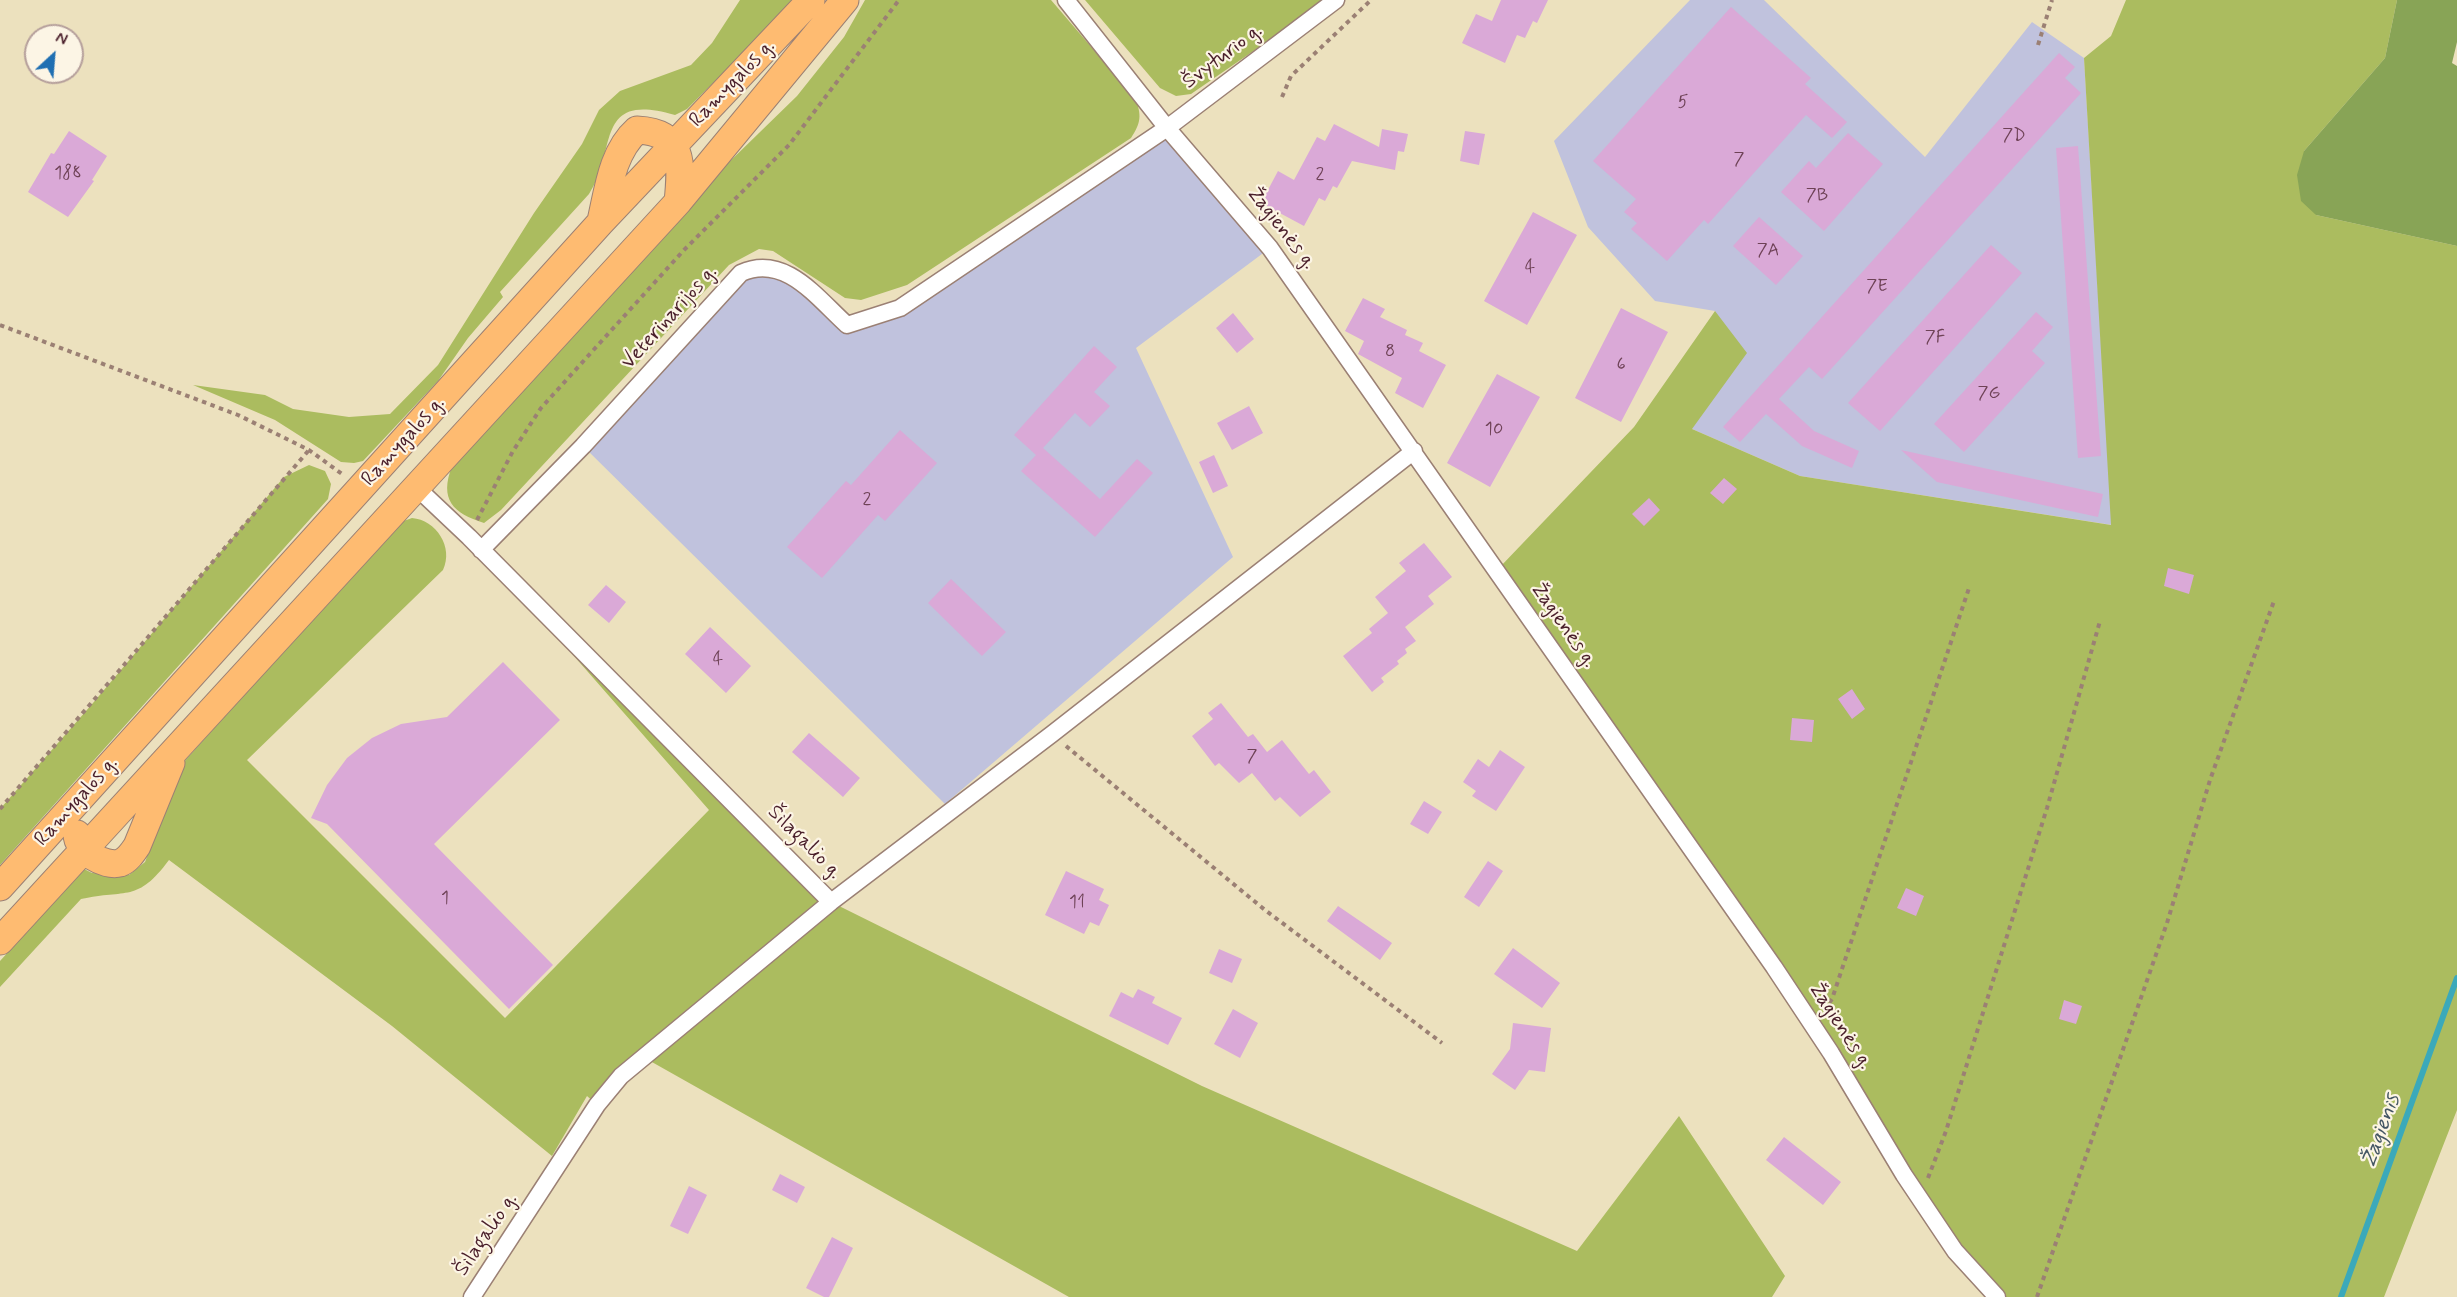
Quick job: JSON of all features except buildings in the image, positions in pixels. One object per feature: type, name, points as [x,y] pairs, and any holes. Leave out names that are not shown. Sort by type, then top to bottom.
[{"type":"highway","name":"Ramygalos g.","points":[[0,887],[601,222],[811,0]]},
{"type":"highway","points":[[0,941],[678,202],[845,0]]},
{"type":"highway","points":[[601,222],[610,182],[626,140],[637,130],[654,131],[675,145],[680,158],[681,176],[678,202]]},
{"type":"highway","points":[[134,740],[114,785],[80,823],[77,840],[84,849],[107,863],[121,862],[129,857],[137,846],[177,748]]},
{"type":"street","name":"Žagienės g.","points":[[1066,0],[1167,128],[1270,248],[1414,451],[1812,1024],[1919,1198],[1955,1251],[1996,1297]]},
{"type":"street","name":"Švyturio g.","points":[[1167,128],[1336,0]]},
{"type":"street","name":"Veterinarijos g.","points":[[475,544],[583,446],[741,273],[753,267],[778,268],[792,276],[847,325],[900,308],[1167,128]]},
{"type":"street","points":[[831,902],[1052,734],[1414,451]]},
{"type":"street","name":"Šilagalio g.","points":[[415,486],[831,902],[621,1076],[597,1105],[472,1297]]},
{"type":"path","points":[[475,544],[488,495],[541,408],[684,250],[789,146],[899,0]]},
{"type":"path","points":[[1282,97],[1291,76],[1371,0]]},
{"type":"path","points":[[2038,45],[2052,0]]},
{"type":"path","points":[[0,325],[238,415],[309,450],[362,489]]},
{"type":"path","points":[[0,809],[309,450]]},
{"type":"path","points":[[1812,1024],[1832,999],[1969,588]]},
{"type":"path","points":[[2037,1297],[2167,923],[2210,780],[2274,602]]},
{"type":"path","points":[[1919,1198],[1946,1131],[2047,808],[2100,621]]},
{"type":"path","points":[[1052,734],[1265,910],[1442,1043]]},
{"type":"shaded area","points":[[1690,0],[1764,0],[1925,157],[2032,22],[2084,58],[2112,525],[1800,476],[1692,429],[1715,311],[1655,301],[1588,227],[1554,141]]},
{"type":"shaded area","points":[[1167,128],[1270,248],[1136,348],[1233,557],[945,804],[583,446],[741,273],[765,267],[847,325],[900,308]]},
{"type":"green space","points":[[740,0],[796,0],[687,109],[675,115],[649,110],[631,111],[619,118],[612,129],[598,177],[589,194],[500,292],[503,297],[468,338],[438,381],[363,461],[341,462],[275,420],[193,385],[265,395],[293,409],[349,417],[390,414],[438,365],[534,213],[582,144],[599,110],[620,91],[691,65],[712,43]]},
{"type":"green space","points":[[865,0],[1051,0],[1135,98],[1139,109],[1137,128],[1131,138],[907,285],[861,300],[845,298],[773,251],[759,249],[729,265],[501,510],[484,523],[457,510],[448,496],[447,488],[452,466],[721,170],[797,96],[844,37]]},
{"type":"green space","points":[[1085,0],[1322,0],[1313,10],[1191,94],[1176,96],[1160,88]]},
{"type":"green space","points":[[2126,0],[2397,0],[2385,58],[2304,151],[2316,215],[2457,246],[2457,1110],[2384,1297],[2006,1297],[1945,1227],[1500,567],[1634,427],[1715,311],[1747,353],[1692,429],[1800,476],[2111,525],[2084,58],[2111,36]]},
{"type":"green space","points":[[2397,0],[2457,0],[2457,42],[2452,63],[2457,66],[2457,246],[2316,215],[2301,201],[2297,175],[2304,151],[2385,58]]},
{"type":"green space","points":[[309,465],[325,471],[331,484],[328,499],[0,865],[0,809],[284,477]]},
{"type":"green space","points":[[412,518],[429,524],[441,536],[446,552],[443,570],[247,760],[505,1018],[709,810],[481,550],[831,902],[1202,1086],[1577,1251],[1679,1116],[1785,1276],[1772,1297],[1069,1297],[643,1057],[597,1105],[587,1096],[552,1156],[392,1026],[169,860],[158,874],[139,889],[121,894],[81,899],[0,987],[0,961],[84,869],[92,873],[129,875],[145,862],[182,764],[398,523]]},
{"type":"waterway","name":"Žagienis","points":[[2341,1297],[2457,978]]}]
